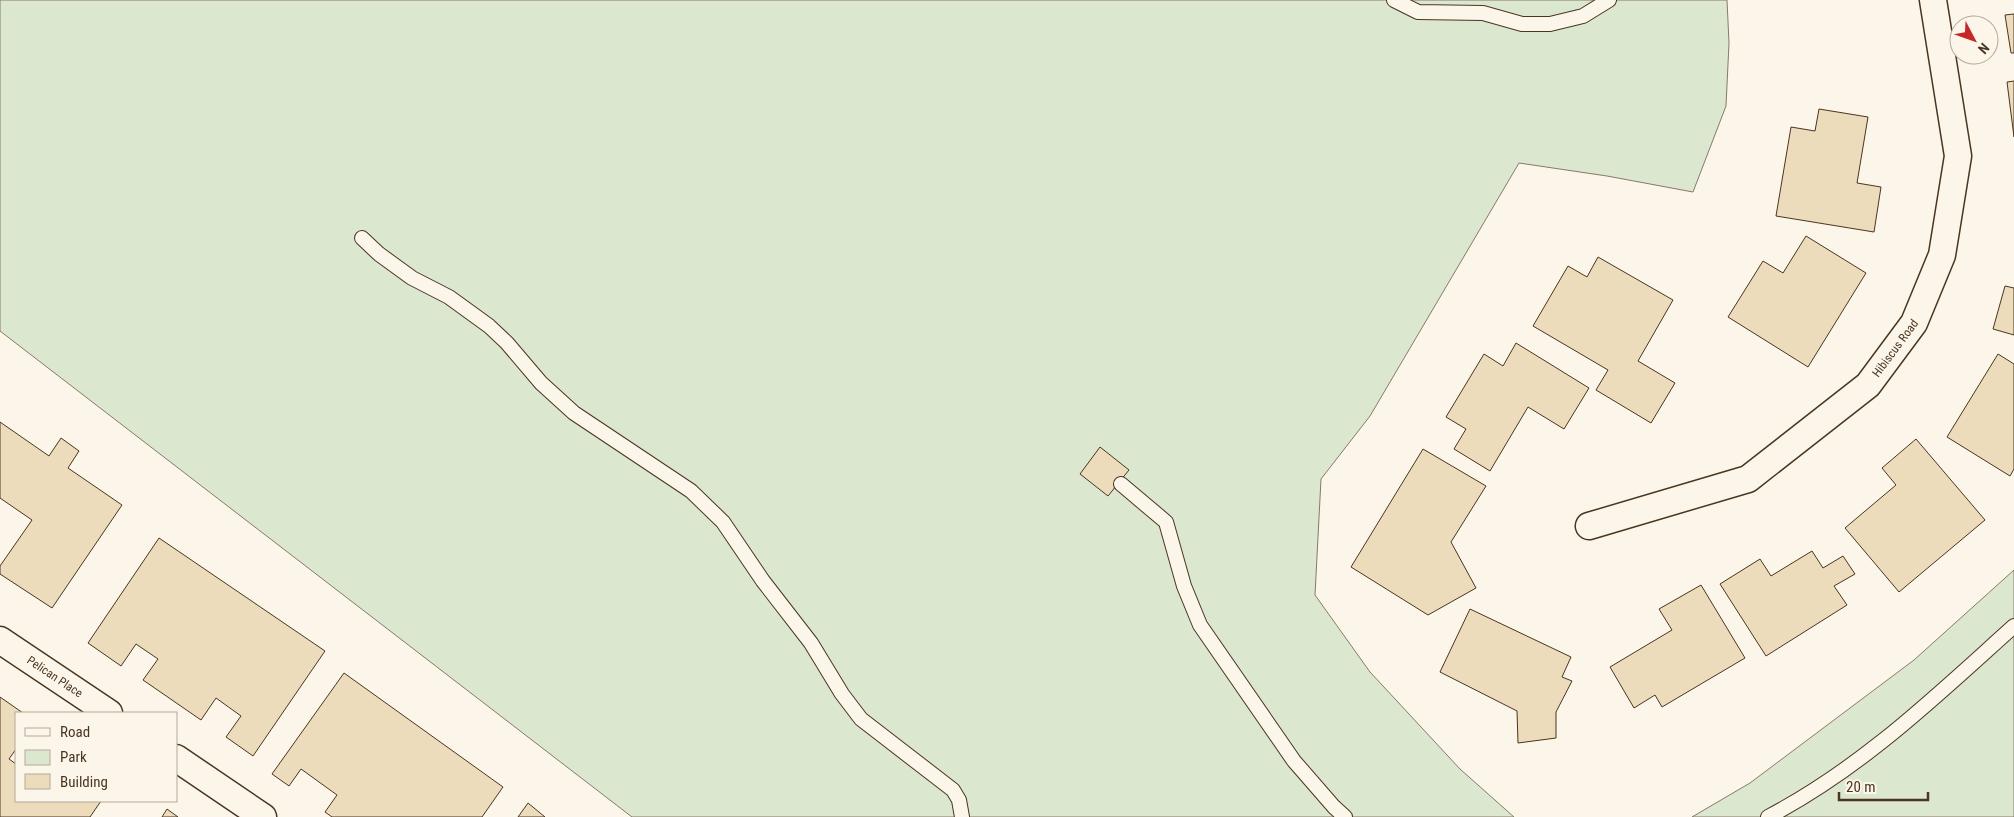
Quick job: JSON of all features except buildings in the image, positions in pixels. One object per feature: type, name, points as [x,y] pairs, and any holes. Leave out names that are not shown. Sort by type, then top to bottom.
[{"type":"street","name":"Hibiscus Road","points":[[1589,526],[1748,479],[1868,385],[1914,322],[1942,255],[1958,156],[1933,0]]},
{"type":"street","name":"Pelican Place","points":[[0,640],[108,712]]},
{"type":"street","points":[[178,759],[263,817]]},
{"type":"lane","points":[[1394,0],[1418,12],[1483,13],[1522,24],[1550,24],[1583,16],[1609,0]]},
{"type":"lane","points":[[362,238],[379,254],[412,278],[449,297],[489,326],[507,343],[541,383],[574,413],[690,491],[723,522],[763,581],[811,643],[842,694],[862,719],[953,790],[959,800],[962,817]]},
{"type":"lane","points":[[1121,484],[1166,522],[1184,586],[1200,625],[1294,762],[1345,817]]},
{"type":"lane","points":[[1768,817],[1828,783],[1888,738],[2014,626]]},
{"type":"green space","points":[[0,0],[1727,0],[1729,43],[1726,106],[1693,192],[1607,176],[1519,163],[1370,416],[1321,479],[1315,595],[1370,672],[1460,769],[1514,817],[632,817],[0,331]]},
{"type":"green space","points":[[2014,570],[2014,817],[1692,817],[1750,783],[1914,660]]}]
